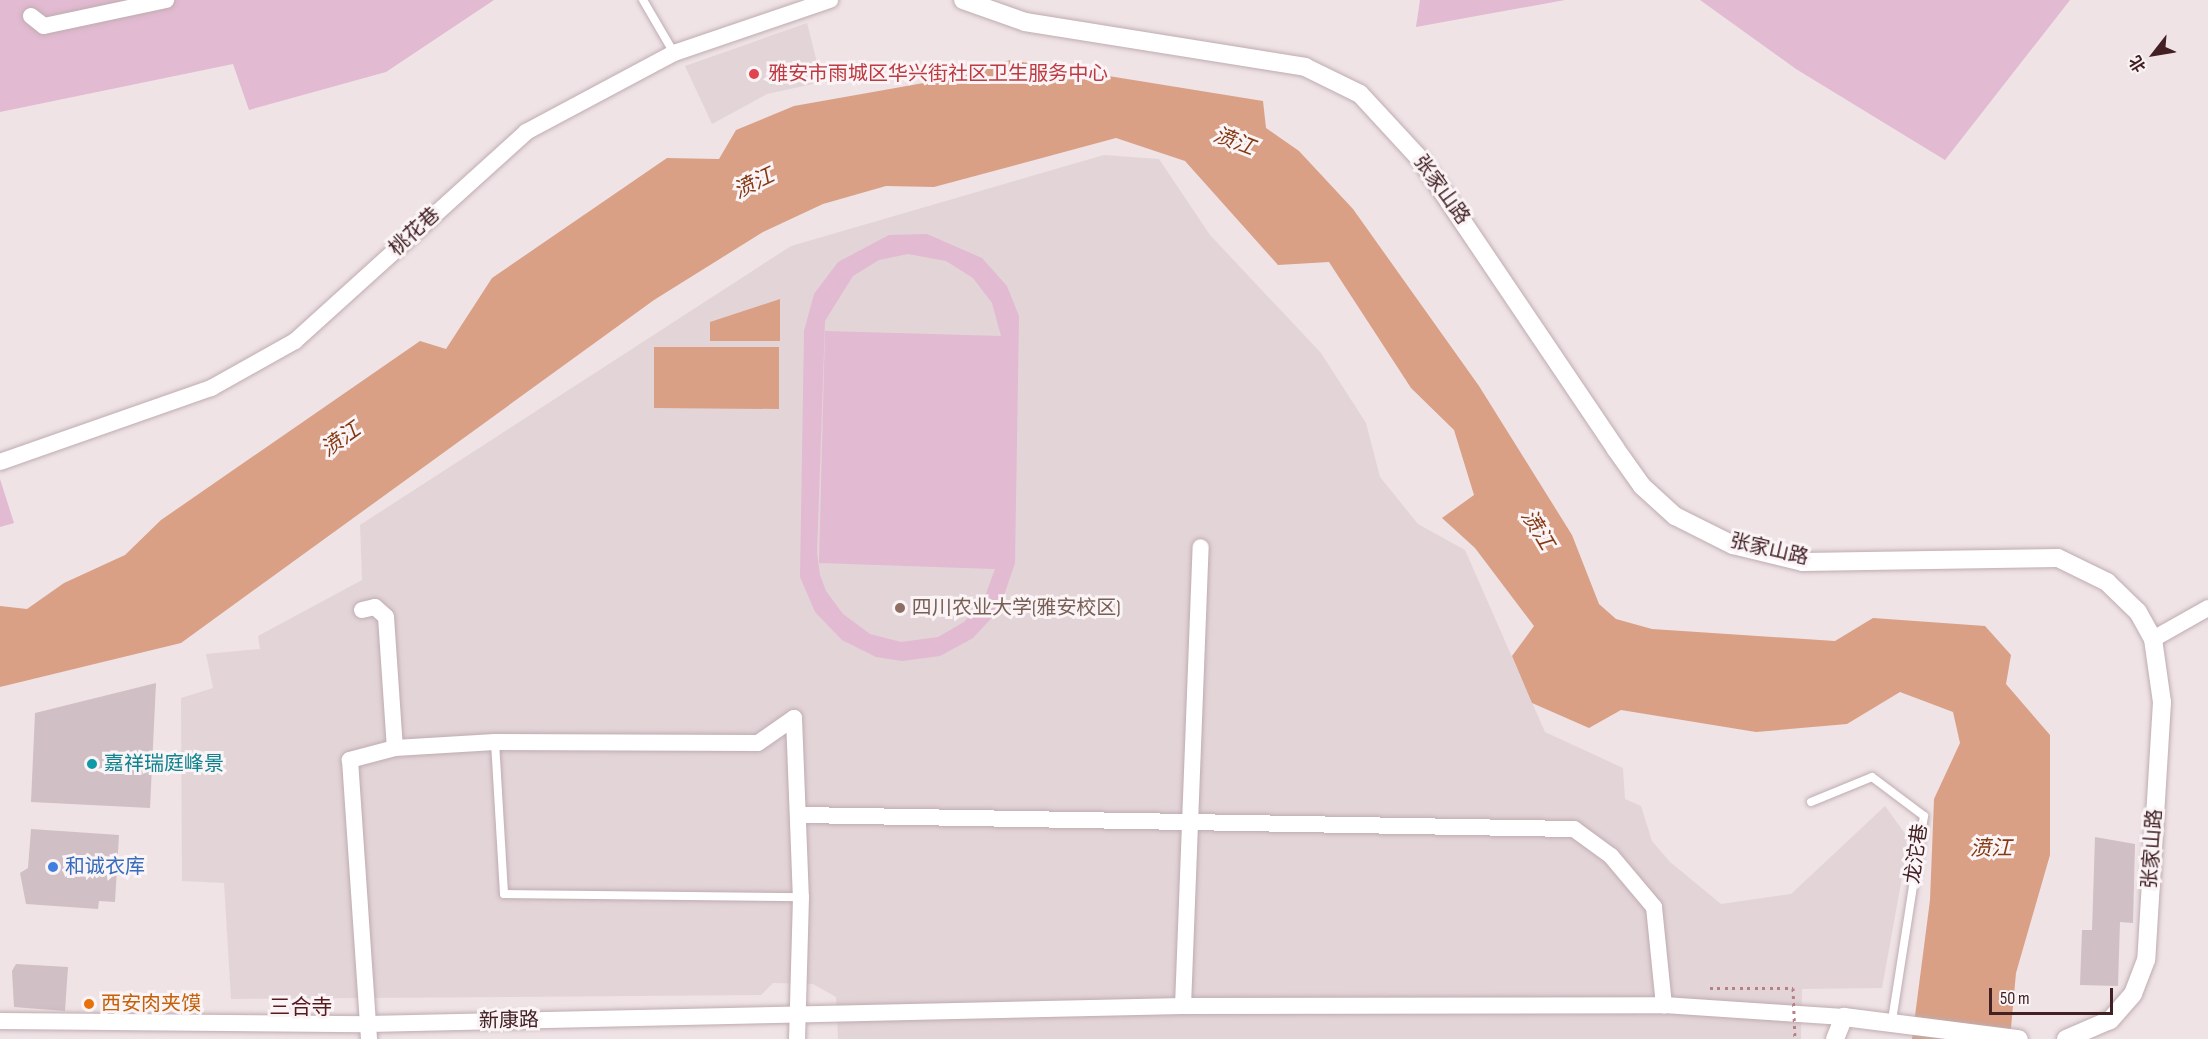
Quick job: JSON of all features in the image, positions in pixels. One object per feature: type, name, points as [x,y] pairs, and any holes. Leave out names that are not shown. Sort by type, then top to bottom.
[{"type":"street","points":[[31,16],[44,26],[134,4],[166,0]]},
{"type":"street","name":"桃花巷","points":[[0,462],[211,388],[295,341],[526,132],[675,53],[830,0]]},
{"type":"street","name":"张家山路","points":[[963,0],[1025,22],[1305,67],[1360,94],[1421,160],[1629,467],[1675,516],[1733,545],[1803,562],[2058,558],[2108,582],[2138,612],[2153,639],[2162,702],[2146,960],[2133,994],[2109,1020],[2066,1039]]},
{"type":"street","points":[[1183,1006],[1201,546]]},
{"type":"street","points":[[362,610],[375,607],[386,617],[395,748]]},
{"type":"street","points":[[2153,639],[2208,608]]},
{"type":"street","points":[[369,1031],[350,760],[395,748],[495,742],[758,743],[794,718],[801,815],[797,1039]]},
{"type":"street","points":[[801,815],[1189,824],[1574,829],[1611,856],[1654,907],[1664,1005]]},
{"type":"street","name":"新康路","points":[[0,1021],[369,1031],[797,1015],[838,1016],[1183,1006],[1664,1005],[1844,1017]]},
{"type":"street","points":[[1844,1017],[1892,1021],[2019,1039]]},
{"type":"street","points":[[1835,1039],[1844,1017]]},
{"type":"street","points":[[1843,1039],[1844,1017]]},
{"type":"lane","points":[[643,0],[675,53]]},
{"type":"lane","points":[[495,742],[504,894],[801,897]]},
{"type":"lane","name":"龙沱巷","points":[[1811,801],[1872,777],[1924,816],[1892,1021]]},
{"type":"path","points":[[1710,988],[1793,988],[1795,1039]]},
{"type":"shaded area","points":[[0,0],[494,0],[386,72],[249,110],[233,64],[0,112]]},
{"type":"shaded area","points":[[1420,0],[1565,0],[1416,27]]},
{"type":"shaded area","points":[[1700,0],[2070,0],[1945,160],[1796,69]]},
{"type":"shaded area","name":"雅安市雨城区华兴街社区卫生服务中心","points":[[807,23],[822,82],[767,94],[712,124],[685,66]]},
{"type":"shaded area","name":"四川农业大学(雅安校区)","points":[[1104,155],[1159,159],[1210,235],[1321,353],[1366,423],[1380,477],[1418,524],[1465,550],[1545,732],[1623,768],[1625,799],[1641,806],[1652,841],[1670,862],[1721,904],[1791,894],[1885,806],[1909,839],[1882,988],[1802,989],[1801,1039],[838,1039],[836,997],[813,984],[773,983],[761,995],[231,999],[224,883],[182,881],[181,698],[213,688],[206,654],[260,649],[258,636],[362,580],[360,525],[791,246]]},
{"type":"shaded area","points":[[927,234],[982,258],[1007,286],[1019,316],[1015,563],[999,610],[973,638],[940,656],[902,661],[876,657],[842,640],[815,612],[800,577],[804,331],[814,294],[838,262],[889,235]],"holes":[[[908,254],[946,261],[973,278],[992,303],[1001,336],[825,331],[819,563],[995,569],[984,599],[964,622],[938,637],[901,642],[870,634],[843,614],[826,591],[820,575],[817,553],[825,321],[853,276],[879,260]]]},
{"type":"shaded area","points":[[0,479],[14,523],[0,527]]},
{"type":"water","name":"𣸣江","points":[[1010,60],[1263,101],[1266,128],[1299,151],[1353,209],[1479,386],[1572,535],[1599,604],[1616,619],[1652,629],[1835,641],[1873,618],[1985,626],[2011,655],[2006,684],[2050,735],[2050,855],[2016,973],[2010,1039],[1912,1039],[1930,900],[1934,799],[1960,743],[1953,712],[1900,692],[1847,724],[1756,732],[1621,710],[1589,728],[1532,703],[1512,656],[1534,626],[1475,548],[1442,518],[1474,495],[1454,430],[1411,388],[1329,262],[1278,265],[1185,161],[1116,138],[934,187],[886,186],[823,204],[763,232],[654,300],[181,643],[0,687],[0,606],[27,609],[64,583],[125,555],[161,520],[420,341],[446,349],[492,278],[667,158],[719,159],[736,130],[794,106],[963,76]]},
{"type":"water","points":[[780,299],[780,341],[710,341],[710,322]]},
{"type":"water","points":[[654,347],[779,347],[779,409],[654,408]]},
{"type":"building","name":"嘉祥瑞庭峰景","points":[[156,683],[150,808],[31,802],[35,713]]},
{"type":"building","points":[[31,829],[119,835],[115,902],[99,901],[98,909],[26,904],[20,873],[28,868]]},
{"type":"building","points":[[2095,837],[2135,844],[2133,923],[2120,922],[2118,986],[2080,985],[2082,930],[2092,930]]},
{"type":"building","points":[[16,964],[68,967],[65,1011],[14,1007],[12,971]]},
{"type":"place","name":"雅安市雨城区华兴街社区卫生服务中心","points":[[754,74]]},
{"type":"place","name":"四川农业大学(雅安校区)","points":[[900,608]]},
{"type":"place","name":"嘉祥瑞庭峰景","points":[[92,764]]},
{"type":"place","name":"和诚衣库","points":[[53,867]]},
{"type":"place","name":"西安肉夹馍","points":[[89,1004]]},
{"type":"district","name":"三合寺","points":[[301,1008]]}]
